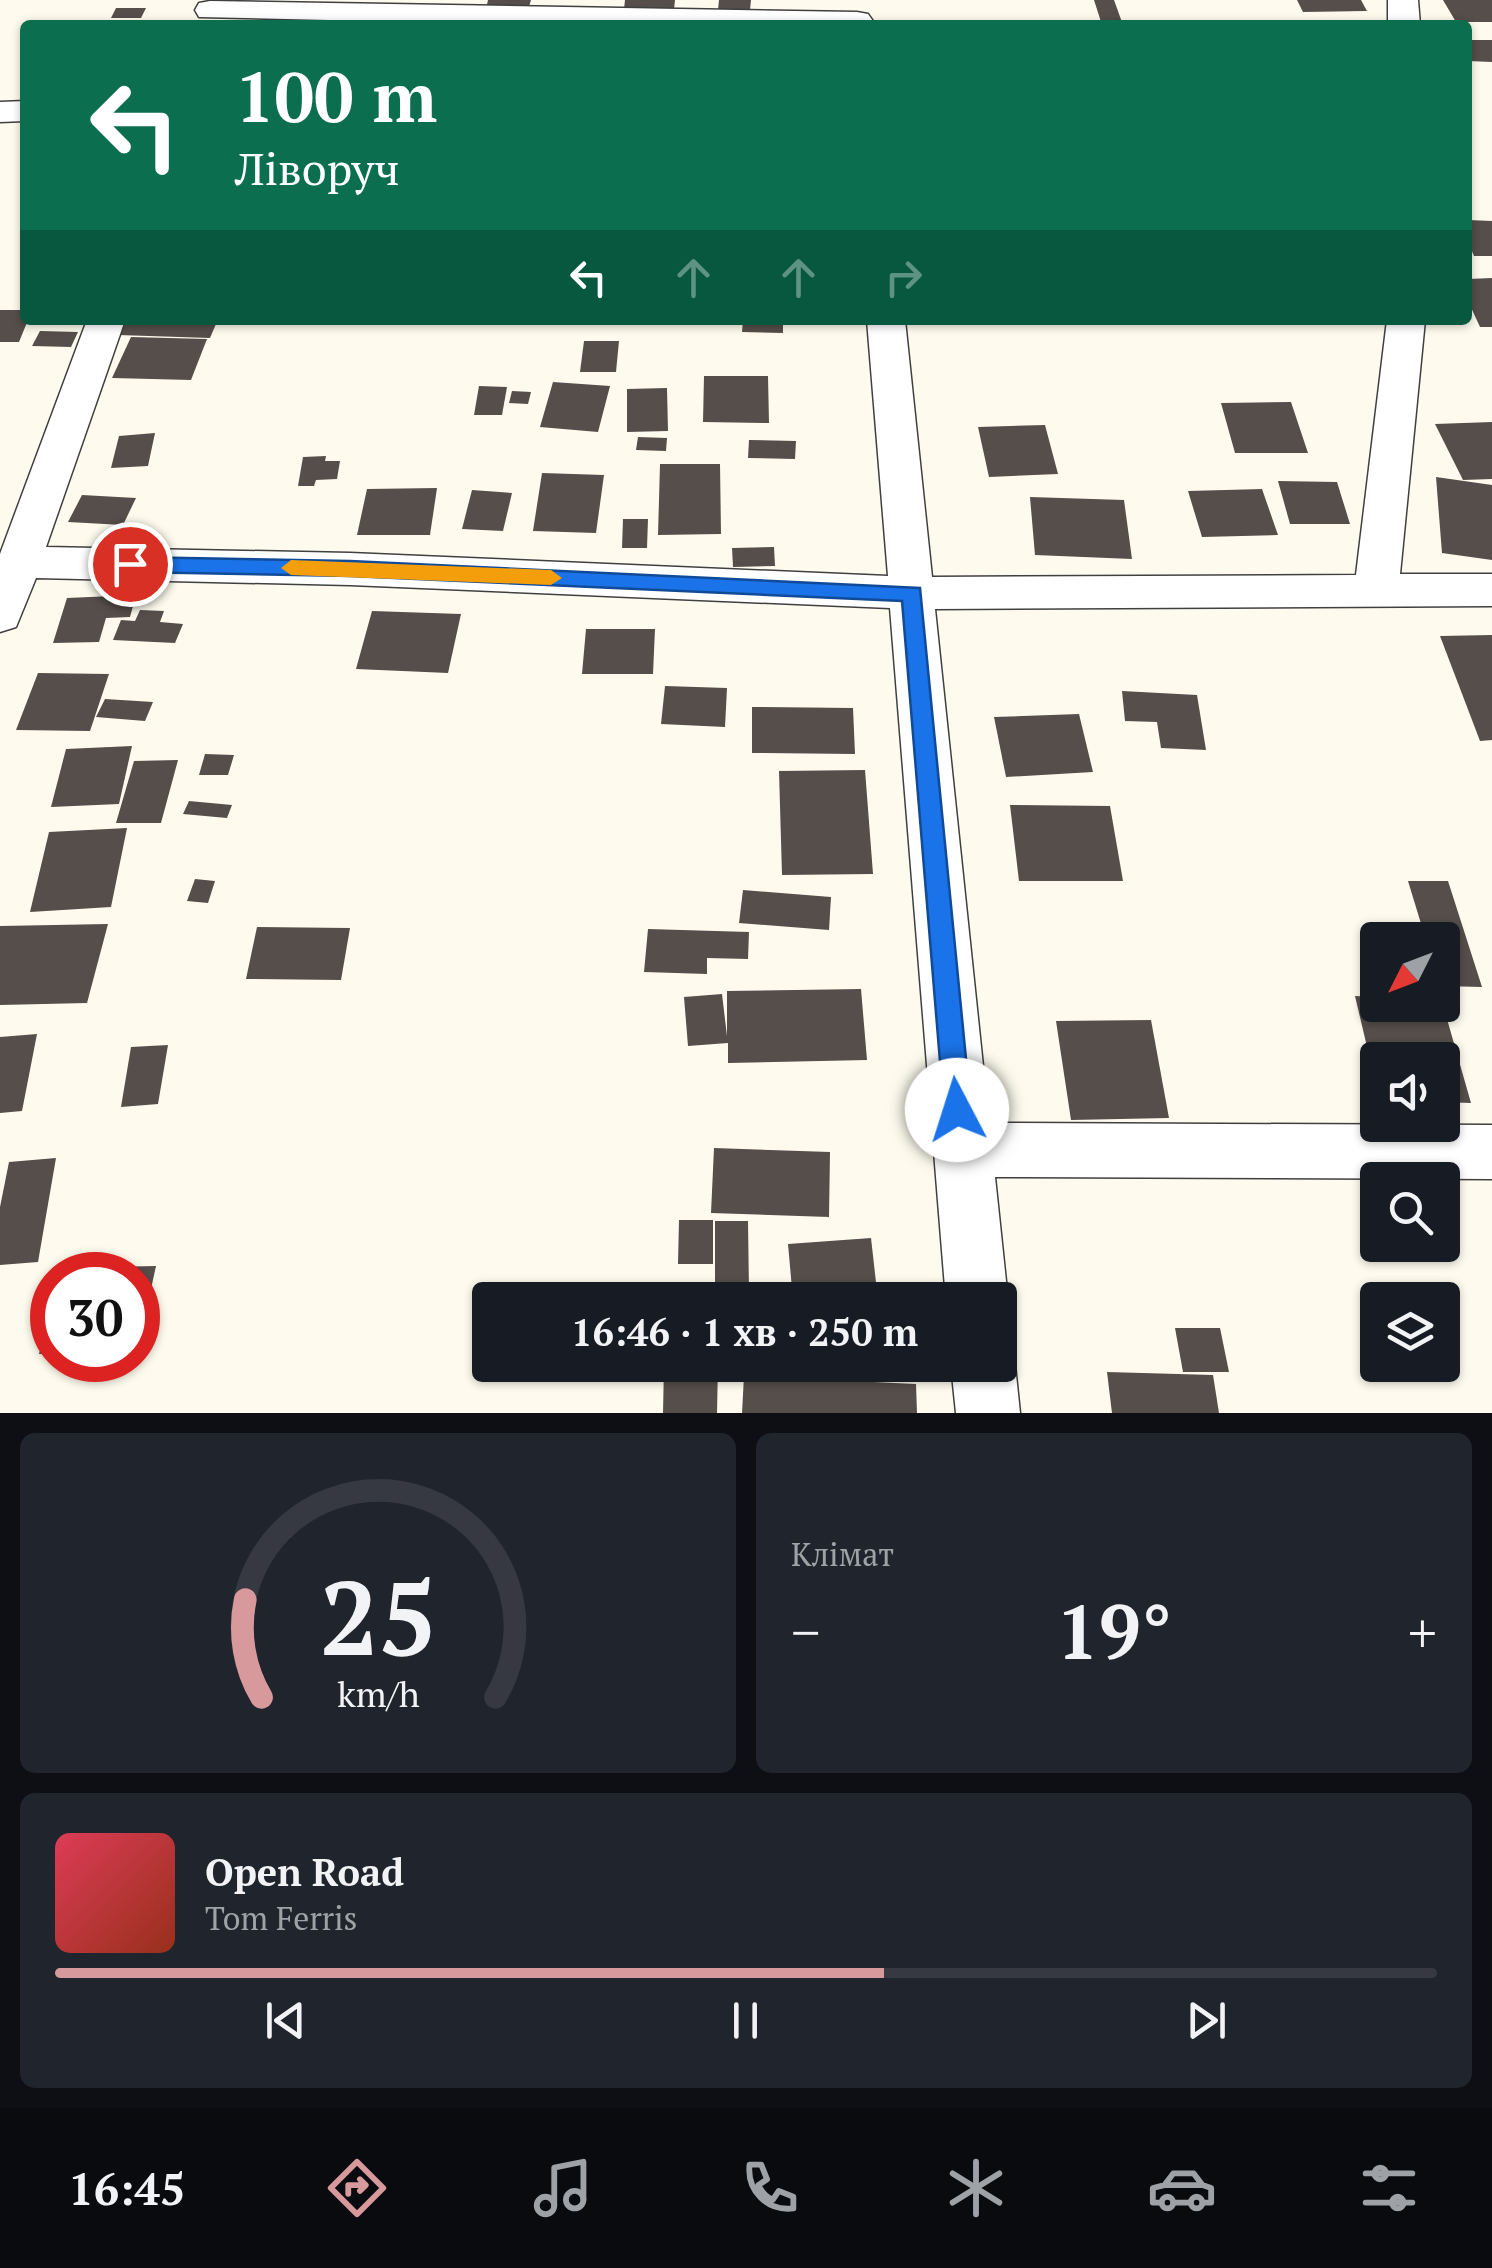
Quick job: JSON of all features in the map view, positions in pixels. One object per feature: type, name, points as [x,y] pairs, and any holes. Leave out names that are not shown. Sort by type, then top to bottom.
[{"type":"street","points":[[210,12],[856,15]]},
{"type":"street","points":[[0,615],[104,325]]},
{"type":"street","points":[[886,325],[974,1282]]},
{"type":"street","points":[[1376,590],[1405,325]]},
{"type":"street","points":[[21,562],[350,568],[912,594],[1492,590]]},
{"type":"street","points":[[961,1150],[1492,1152]]},
{"type":"street","points":[[985,1382],[988,1413]]},
{"type":"building","points":[[488,0],[531,0],[528,10],[486,9]]},
{"type":"building","points":[[625,0],[675,0],[674,10],[624,9]]},
{"type":"building","points":[[719,0],[751,0],[750,10],[718,10]]},
{"type":"building","points":[[1094,0],[1114,0],[1121,20],[1100,20]]},
{"type":"building","points":[[1297,0],[1361,0],[1367,11],[1303,12]]},
{"type":"building","points":[[1443,0],[1492,0],[1492,22],[1455,20]]},
{"type":"building","points":[[116,8],[146,8],[141,18],[111,18]]},
{"type":"building","points":[[1472,40],[1492,40],[1492,62],[1472,61]]},
{"type":"building","points":[[1472,220],[1492,221],[1492,256],[1474,256]]},
{"type":"building","points":[[1492,278],[1492,327],[1480,327],[1472,310],[1472,279]]},
{"type":"building","points":[[0,310],[20,310],[20,325],[26,325],[19,342],[0,342]]},
{"type":"building","points":[[122,325],[216,325],[210,338],[118,335]]},
{"type":"building","points":[[743,325],[783,325],[783,333],[742,332]]},
{"type":"building","points":[[40,331],[78,332],[71,347],[32,346]]},
{"type":"building","points":[[131,337],[207,339],[191,380],[112,378]]},
{"type":"building","points":[[584,341],[619,341],[616,372],[580,372]]},
{"type":"building","points":[[704,376],[768,376],[769,423],[703,422]]},
{"type":"building","points":[[553,382],[610,386],[598,432],[540,427]]},
{"type":"building","points":[[479,386],[507,387],[502,415],[474,415]]},
{"type":"building","points":[[667,388],[668,431],[627,432],[627,389]]},
{"type":"building","points":[[512,391],[531,392],[528,404],[509,403]]},
{"type":"building","points":[[1291,402],[1308,453],[1235,453],[1221,403]]},
{"type":"building","points":[[1492,422],[1492,479],[1463,480],[1435,424]]},
{"type":"building","points":[[1045,425],[1058,474],[989,477],[978,427]]},
{"type":"building","points":[[155,433],[148,466],[111,468],[119,436]]},
{"type":"building","points":[[638,437],[667,438],[666,451],[636,450]]},
{"type":"building","points":[[749,440],[796,441],[795,459],[748,458]]},
{"type":"building","points":[[326,456],[325,461],[340,461],[337,479],[298,486],[303,457]]},
{"type":"building","points":[[660,464],[720,464],[721,534],[658,535]]},
{"type":"building","points":[[542,473],[604,475],[596,533],[533,531]]},
{"type":"building","points":[[1436,477],[1492,485],[1492,560],[1442,553]]},
{"type":"building","points":[[1278,481],[1337,482],[1350,524],[1290,524]]},
{"type":"building","points":[[437,488],[430,535],[357,535],[367,489]]},
{"type":"building","points":[[1262,489],[1278,535],[1202,537],[1188,491]]},
{"type":"building","points":[[472,490],[512,493],[503,531],[462,529]]},
{"type":"building","points":[[82,495],[136,498],[123,525],[68,522]]},
{"type":"building","points":[[1030,497],[1124,500],[1132,559],[1035,555]]},
{"type":"building","points":[[623,519],[648,519],[647,548],[622,548]]},
{"type":"building","points":[[774,547],[775,566],[733,567],[732,548]]},
{"type":"building","points":[[136,595],[130,617],[106,618],[99,642],[53,643],[67,598]]},
{"type":"building","points":[[140,610],[164,611],[160,622],[183,624],[175,643],[113,640],[121,620],[135,621]]},
{"type":"building","points":[[372,611],[461,614],[448,673],[356,669]]},
{"type":"building","points":[[586,629],[655,629],[653,674],[582,674]]},
{"type":"building","points":[[1492,635],[1492,740],[1480,741],[1440,636]]},
{"type":"building","points":[[38,673],[109,674],[90,731],[16,730]]},
{"type":"building","points":[[665,686],[727,688],[725,727],[661,724]]},
{"type":"building","points":[[1122,691],[1197,695],[1206,750],[1161,748],[1157,722],[1125,721]]},
{"type":"building","points":[[105,699],[153,702],[145,721],[96,717]]},
{"type":"building","points":[[752,707],[853,708],[855,754],[752,753]]},
{"type":"building","points":[[1079,714],[1093,772],[1006,777],[994,717]]},
{"type":"building","points":[[132,746],[119,804],[51,807],[66,749]]},
{"type":"building","points":[[205,754],[234,755],[228,775],[199,775]]},
{"type":"building","points":[[178,760],[161,823],[116,823],[134,761]]},
{"type":"building","points":[[865,770],[873,874],[782,875],[779,771]]},
{"type":"building","points":[[189,801],[232,805],[227,818],[183,814]]},
{"type":"building","points":[[1010,805],[1110,806],[1123,881],[1019,881]]},
{"type":"building","points":[[127,828],[111,907],[30,912],[49,832]]},
{"type":"building","points":[[195,879],[215,881],[208,903],[187,901]]},
{"type":"building","points":[[1408,881],[1448,881],[1482,987],[1460,986],[1460,922],[1421,922]]},
{"type":"building","points":[[743,890],[831,897],[829,930],[739,923]]},
{"type":"building","points":[[108,924],[87,1003],[0,1005],[0,926]]},
{"type":"building","points":[[257,927],[350,928],[341,980],[246,979]]},
{"type":"building","points":[[648,929],[749,932],[748,959],[707,958],[707,974],[644,972]]},
{"type":"building","points":[[861,989],[867,1060],[728,1063],[728,1043],[688,1046],[684,997],[722,994],[727,1036],[727,991]]},
{"type":"building","points":[[1151,1020],[1169,1118],[1071,1120],[1056,1021]]},
{"type":"building","points":[[1361,1022],[1448,1022],[1454,1042],[1366,1042]]},
{"type":"building","points":[[37,1034],[22,1111],[0,1113],[0,1037]]},
{"type":"building","points":[[168,1045],[158,1104],[121,1107],[131,1047]]},
{"type":"building","points":[[1460,1064],[1471,1103],[1460,1103]]},
{"type":"building","points":[[714,1148],[830,1152],[829,1217],[711,1213]]},
{"type":"building","points":[[56,1158],[40,1252],[30,1252],[30,1263],[0,1265],[0,1207],[9,1162]]},
{"type":"building","points":[[679,1220],[713,1220],[713,1264],[678,1264]]},
{"type":"building","points":[[715,1221],[748,1221],[749,1282],[715,1282]]},
{"type":"building","points":[[871,1238],[876,1282],[791,1282],[788,1244]]},
{"type":"building","points":[[1175,1328],[1220,1328],[1229,1372],[1183,1372]]},
{"type":"building","points":[[1107,1372],[1213,1375],[1219,1413],[1112,1413]]},
{"type":"building","points":[[664,1382],[718,1382],[717,1413],[663,1413]]},
{"type":"building","points":[[744,1382],[916,1384],[917,1413],[742,1413]]},
{"type":"slow traffic","points":[[291,568],[551,578]]},
{"type":"route","points":[[130,564],[350,568],[912,594],[957,1110]]}]
